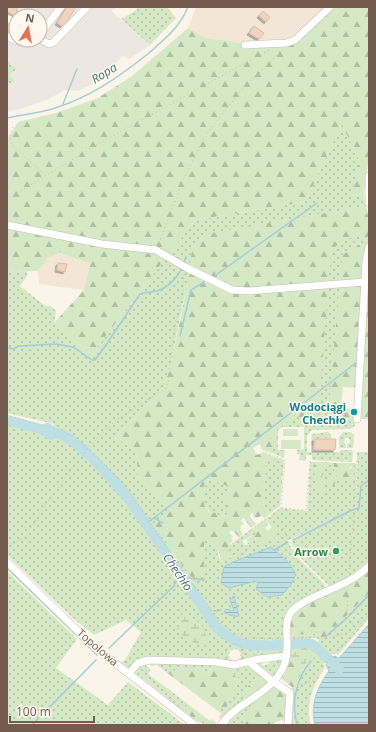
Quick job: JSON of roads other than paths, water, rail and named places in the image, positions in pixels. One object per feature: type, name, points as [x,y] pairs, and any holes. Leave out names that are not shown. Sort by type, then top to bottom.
[{"type":"street","points":[[48,24],[61,7]]},
{"type":"street","points":[[48,43],[54,42],[87,7]]},
{"type":"street","points":[[245,45],[287,43],[296,40],[330,7]]},
{"type":"street","points":[[369,176],[369,203]]},
{"type":"street","points":[[7,225],[102,244],[156,250],[186,268],[232,290],[249,291],[365,282]]},
{"type":"street","points":[[357,419],[366,261],[369,247]]},
{"type":"street","name":"Topolowa","points":[[7,562],[85,638],[195,725]]},
{"type":"street","points":[[221,725],[236,710],[256,696],[280,674],[286,656],[287,620],[293,610],[307,600],[349,580],[369,566]]},
{"type":"street","points":[[131,671],[138,663],[143,661],[206,662],[231,665],[258,659],[286,656]]},
{"type":"street","points":[[143,661],[150,667]]},
{"type":"street","points":[[250,662],[290,693],[288,723]]},
{"type":"water","points":[[271,547],[289,563],[296,574],[292,583],[282,595],[267,597],[256,589],[258,584],[256,581],[229,588],[221,583],[224,567]]},
{"type":"water","points":[[234,596],[239,616],[231,616],[224,612],[227,609],[232,611],[234,610],[230,600]]},
{"type":"water","points":[[369,624],[369,725],[315,725],[313,710],[314,703],[318,690],[329,671],[326,665],[334,656],[339,658]]},
{"type":"waterway","name":"Ropa","points":[[7,118],[52,109],[79,99],[103,86],[138,62],[161,43],[181,21],[188,7]]},
{"type":"waterway","points":[[63,104],[77,69]]},
{"type":"waterway","points":[[213,277],[317,203]]},
{"type":"waterway","points":[[184,263],[186,257]]},
{"type":"waterway","points":[[7,347],[13,349],[19,346],[56,344],[73,347],[92,360],[95,360],[140,294],[157,291],[164,288],[174,280],[181,269]]},
{"type":"waterway","points":[[180,336],[191,290],[204,282]]},
{"type":"waterway","points":[[146,524],[357,362]]},
{"type":"waterway","name":"Chechło","points":[[7,420],[44,430],[47,428],[49,429],[49,434],[51,435],[52,432],[65,436],[95,461],[129,499],[217,628],[228,637],[241,643],[255,645],[312,644],[339,669]]},
{"type":"waterway","points":[[293,540],[350,511],[359,508],[361,486],[369,480]]},
{"type":"waterway","points":[[154,518],[163,523]]},
{"type":"waterway","points":[[274,550],[288,542]]},
{"type":"waterway","points":[[7,568],[97,655]]},
{"type":"waterway","points":[[109,648],[174,586],[179,574]]},
{"type":"waterway","points":[[181,577],[204,580]]},
{"type":"waterway","points":[[349,616],[369,595]]},
{"type":"waterway","points":[[214,611],[221,610]]},
{"type":"waterway","points":[[325,637],[347,618]]},
{"type":"waterway","points":[[32,725],[96,660]]},
{"type":"waterway","points":[[297,725],[295,717],[296,691],[298,683],[311,661]]},
{"type":"place","name":"Wodociągi Chechło","points":[[354,412]]},
{"type":"place","name":"Arrow","points":[[336,551]]}]
